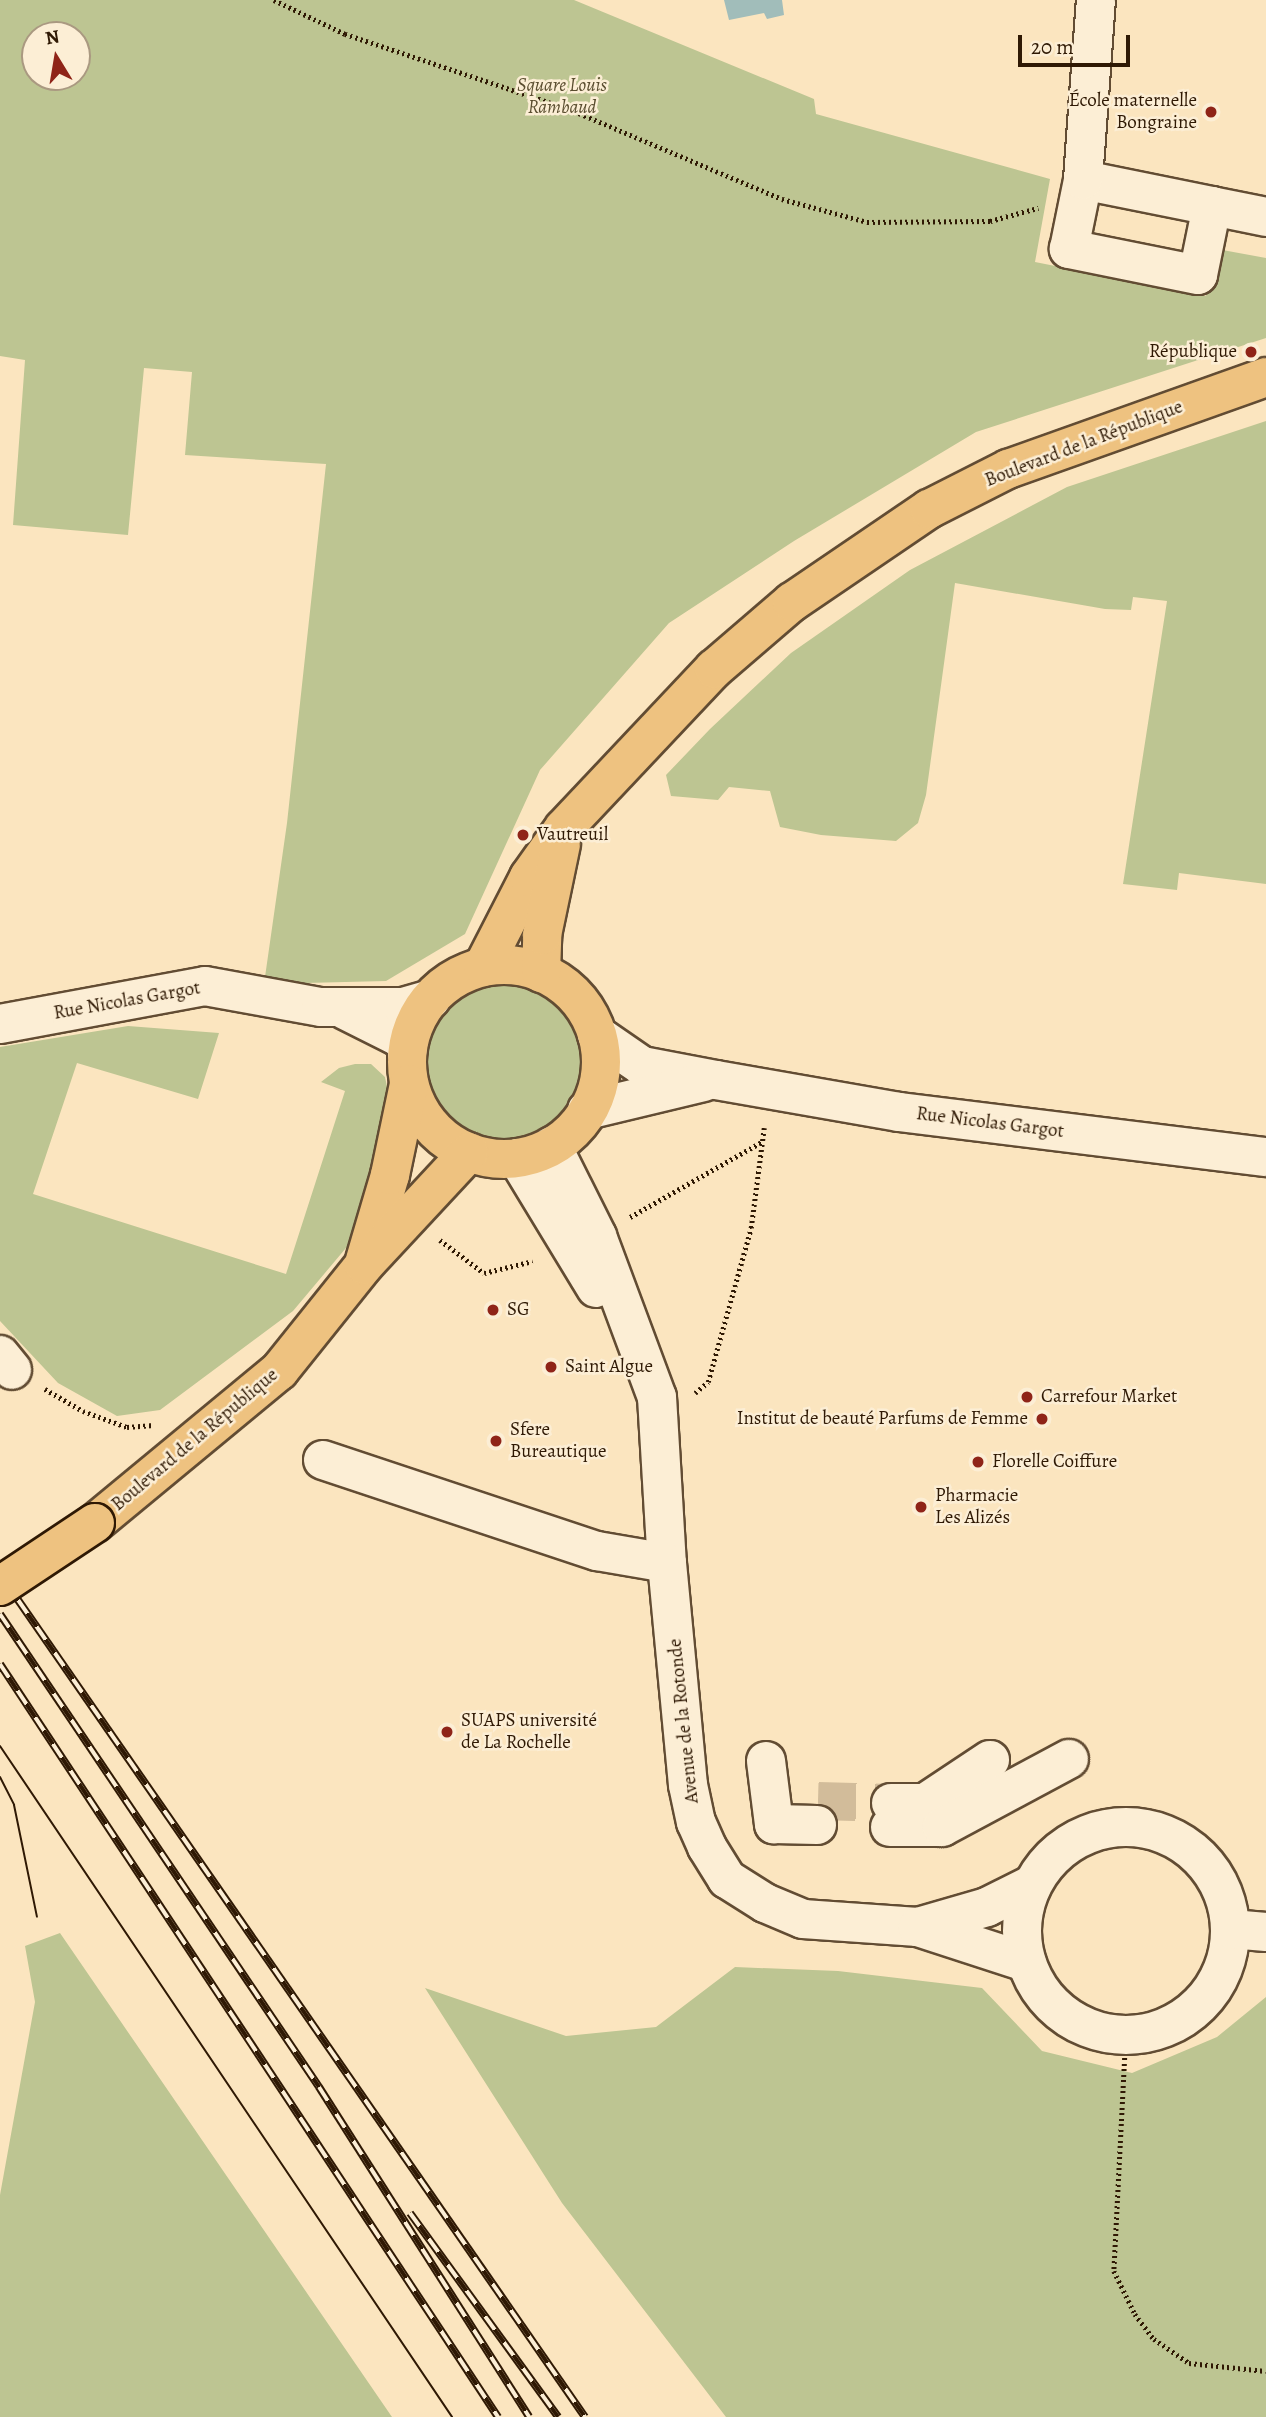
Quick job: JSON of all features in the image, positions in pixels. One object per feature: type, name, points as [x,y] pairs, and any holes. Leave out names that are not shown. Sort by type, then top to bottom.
[{"type":"main road","name":"Boulevard de la République","points":[[483,967],[529,877],[564,828],[714,669],[792,602],[929,509],[1007,469],[1266,377]]},
{"type":"main road","points":[[541,973],[542,935],[564,828]]},
{"type":"main road","points":[[483,967],[522,967],[541,973],[576,997],[597,1035],[600,1073],[596,1091],[587,1110],[566,1135],[552,1146],[517,1158],[493,1158],[470,1152],[449,1141],[431,1126],[418,1106],[408,1070],[414,1025],[431,999],[454,979],[483,967]]},
{"type":"main road","name":"Boulevard de la République","points":[[364,1265],[390,1175],[408,1070]]},
{"type":"main road","name":"Boulevard de la République","points":[[0,1586],[95,1523],[279,1371],[364,1265],[470,1152]]},
{"type":"street","points":[[1096,0],[1083,180],[1069,250],[1198,275],[1212,206]]},
{"type":"street","points":[[1083,180],[1266,217]]},
{"type":"street","name":"Rue Nicolas Gargot","points":[[0,1024],[205,986],[321,1007],[403,1006],[431,999]]},
{"type":"street","name":"Rue Nicolas Gargot","points":[[337,1006],[397,1036],[408,1045],[408,1070]]},
{"type":"street","name":"Rue Nicolas Gargot","points":[[597,1035],[642,1066],[716,1080],[899,1112],[1266,1157]]},
{"type":"street","name":"Rue Nicolas Gargot","points":[[587,1110],[716,1080]]},
{"type":"street","name":"Avenue de la Rotonde","points":[[552,1146],[597,1236],[658,1410],[667,1563],[688,1786],[702,1835],[727,1879],[765,1903],[803,1919],[918,1927],[1026,1962]]},
{"type":"street","name":"Avenue de la Rotonde","points":[[517,1158],[575,1250],[658,1410]]},
{"type":"street","points":[[323,1460],[597,1551],[667,1563]]},
{"type":"street","points":[[990,1760],[925,1803],[890,1815],[942,1827],[1069,1759]]},
{"type":"street","points":[[765,1761],[774,1824],[817,1813]]},
{"type":"street","points":[[1148,1827],[1188,1846],[1211,1869],[1226,1898],[1249,1931],[1227,1962],[1212,1992],[1188,2015],[1158,2031],[1126,2036],[1093,2030],[1064,2015],[1041,1992],[1026,1962],[1022,1936],[1024,1910],[1032,1884],[1049,1860],[1073,1842],[1100,1830],[1148,1827]]},
{"type":"street","name":"Avenue de la Rotonde","points":[[918,1927],[987,1906],[1032,1884]]},
{"type":"path","points":[[274,0],[345,34],[569,109],[782,199],[867,222],[990,222],[1032,212],[1083,180]]},
{"type":"path","points":[[658,1410],[708,1382],[751,1228],[769,1089]]},
{"type":"path","points":[[6,1362],[83,1411],[127,1427],[221,1419]]},
{"type":"path","points":[[1126,2036],[1114,2271],[1135,2314],[1154,2339],[1189,2363],[1266,2371]]},
{"type":"green space","name":"Square Louis Rambaud","points":[[0,0],[574,0],[814,99],[816,114],[1050,179],[1035,262],[1206,296],[1217,249],[1266,258],[1266,338],[976,432],[794,541],[669,623],[540,770],[465,934],[386,981],[264,984],[287,823],[326,464],[185,455],[192,372],[144,368],[128,535],[13,525],[25,360],[0,356]]},
{"type":"green space","points":[[1266,421],[1266,884],[1179,873],[1177,890],[1123,884],[1167,601],[1133,597],[1131,610],[1105,609],[955,583],[926,795],[918,823],[896,841],[821,835],[780,827],[770,791],[729,787],[718,800],[671,796],[666,775],[710,729],[791,653],[910,570],[1067,487]]},
{"type":"green space","points":[[505,966],[541,973],[572,994],[593,1025],[600,1061],[593,1097],[572,1128],[541,1149],[505,1156],[469,1149],[438,1128],[417,1097],[410,1061],[417,1025],[438,994],[469,973]]},
{"type":"green space","points":[[128,1026],[219,1033],[198,1099],[77,1063],[33,1194],[286,1274],[345,1091],[321,1082],[339,1068],[371,1064],[385,1077],[393,1116],[351,1242],[293,1311],[160,1410],[117,1416],[58,1383],[0,1321],[0,1047]]},
{"type":"green space","points":[[60,1933],[392,2417],[0,2417],[0,2195],[35,2002],[25,1946]]},
{"type":"green space","points":[[735,1967],[838,1971],[982,1988],[1042,2051],[1132,2073],[1217,2037],[1266,1997],[1266,2417],[726,2417],[562,2203],[425,1988],[566,2036],[656,2027]]},
{"type":"water","points":[[724,0],[782,0],[784,15],[767,19],[764,13],[729,20]]},
{"type":"tunnel","points":[[818,1801],[891,1803]]},
{"type":"tram line","points":[[0,1746],[452,2417]]},
{"type":"tram line","points":[[0,1777],[14,1805],[37,1917]]},
{"type":"railway","points":[[0,1574],[585,2417]]},
{"type":"railway","points":[[0,1614],[319,2087],[529,2417]]},
{"type":"railway","points":[[0,1664],[498,2417]]},
{"type":"railway","points":[[410,2213],[558,2417]]},
{"type":"place","name":"École maternelle Bongraine","points":[[1211,112]]},
{"type":"place","name":"République","points":[[1251,352]]},
{"type":"place","name":"Vautreuil","points":[[523,835]]},
{"type":"place","name":"SG","points":[[493,1310]]},
{"type":"place","name":"Saint Algue","points":[[551,1367]]},
{"type":"place","name":"Carrefour Market","points":[[1027,1397]]},
{"type":"place","name":"Institut de beauté Parfums de Femme","points":[[1042,1419]]},
{"type":"place","name":"Sfere Bureautique","points":[[496,1441]]},
{"type":"place","name":"Florelle Coiffure","points":[[978,1462]]},
{"type":"place","name":"Pharmacie Les Alizés","points":[[921,1507]]},
{"type":"place","name":"SUAPS université de La Rochelle","points":[[447,1732]]}]
